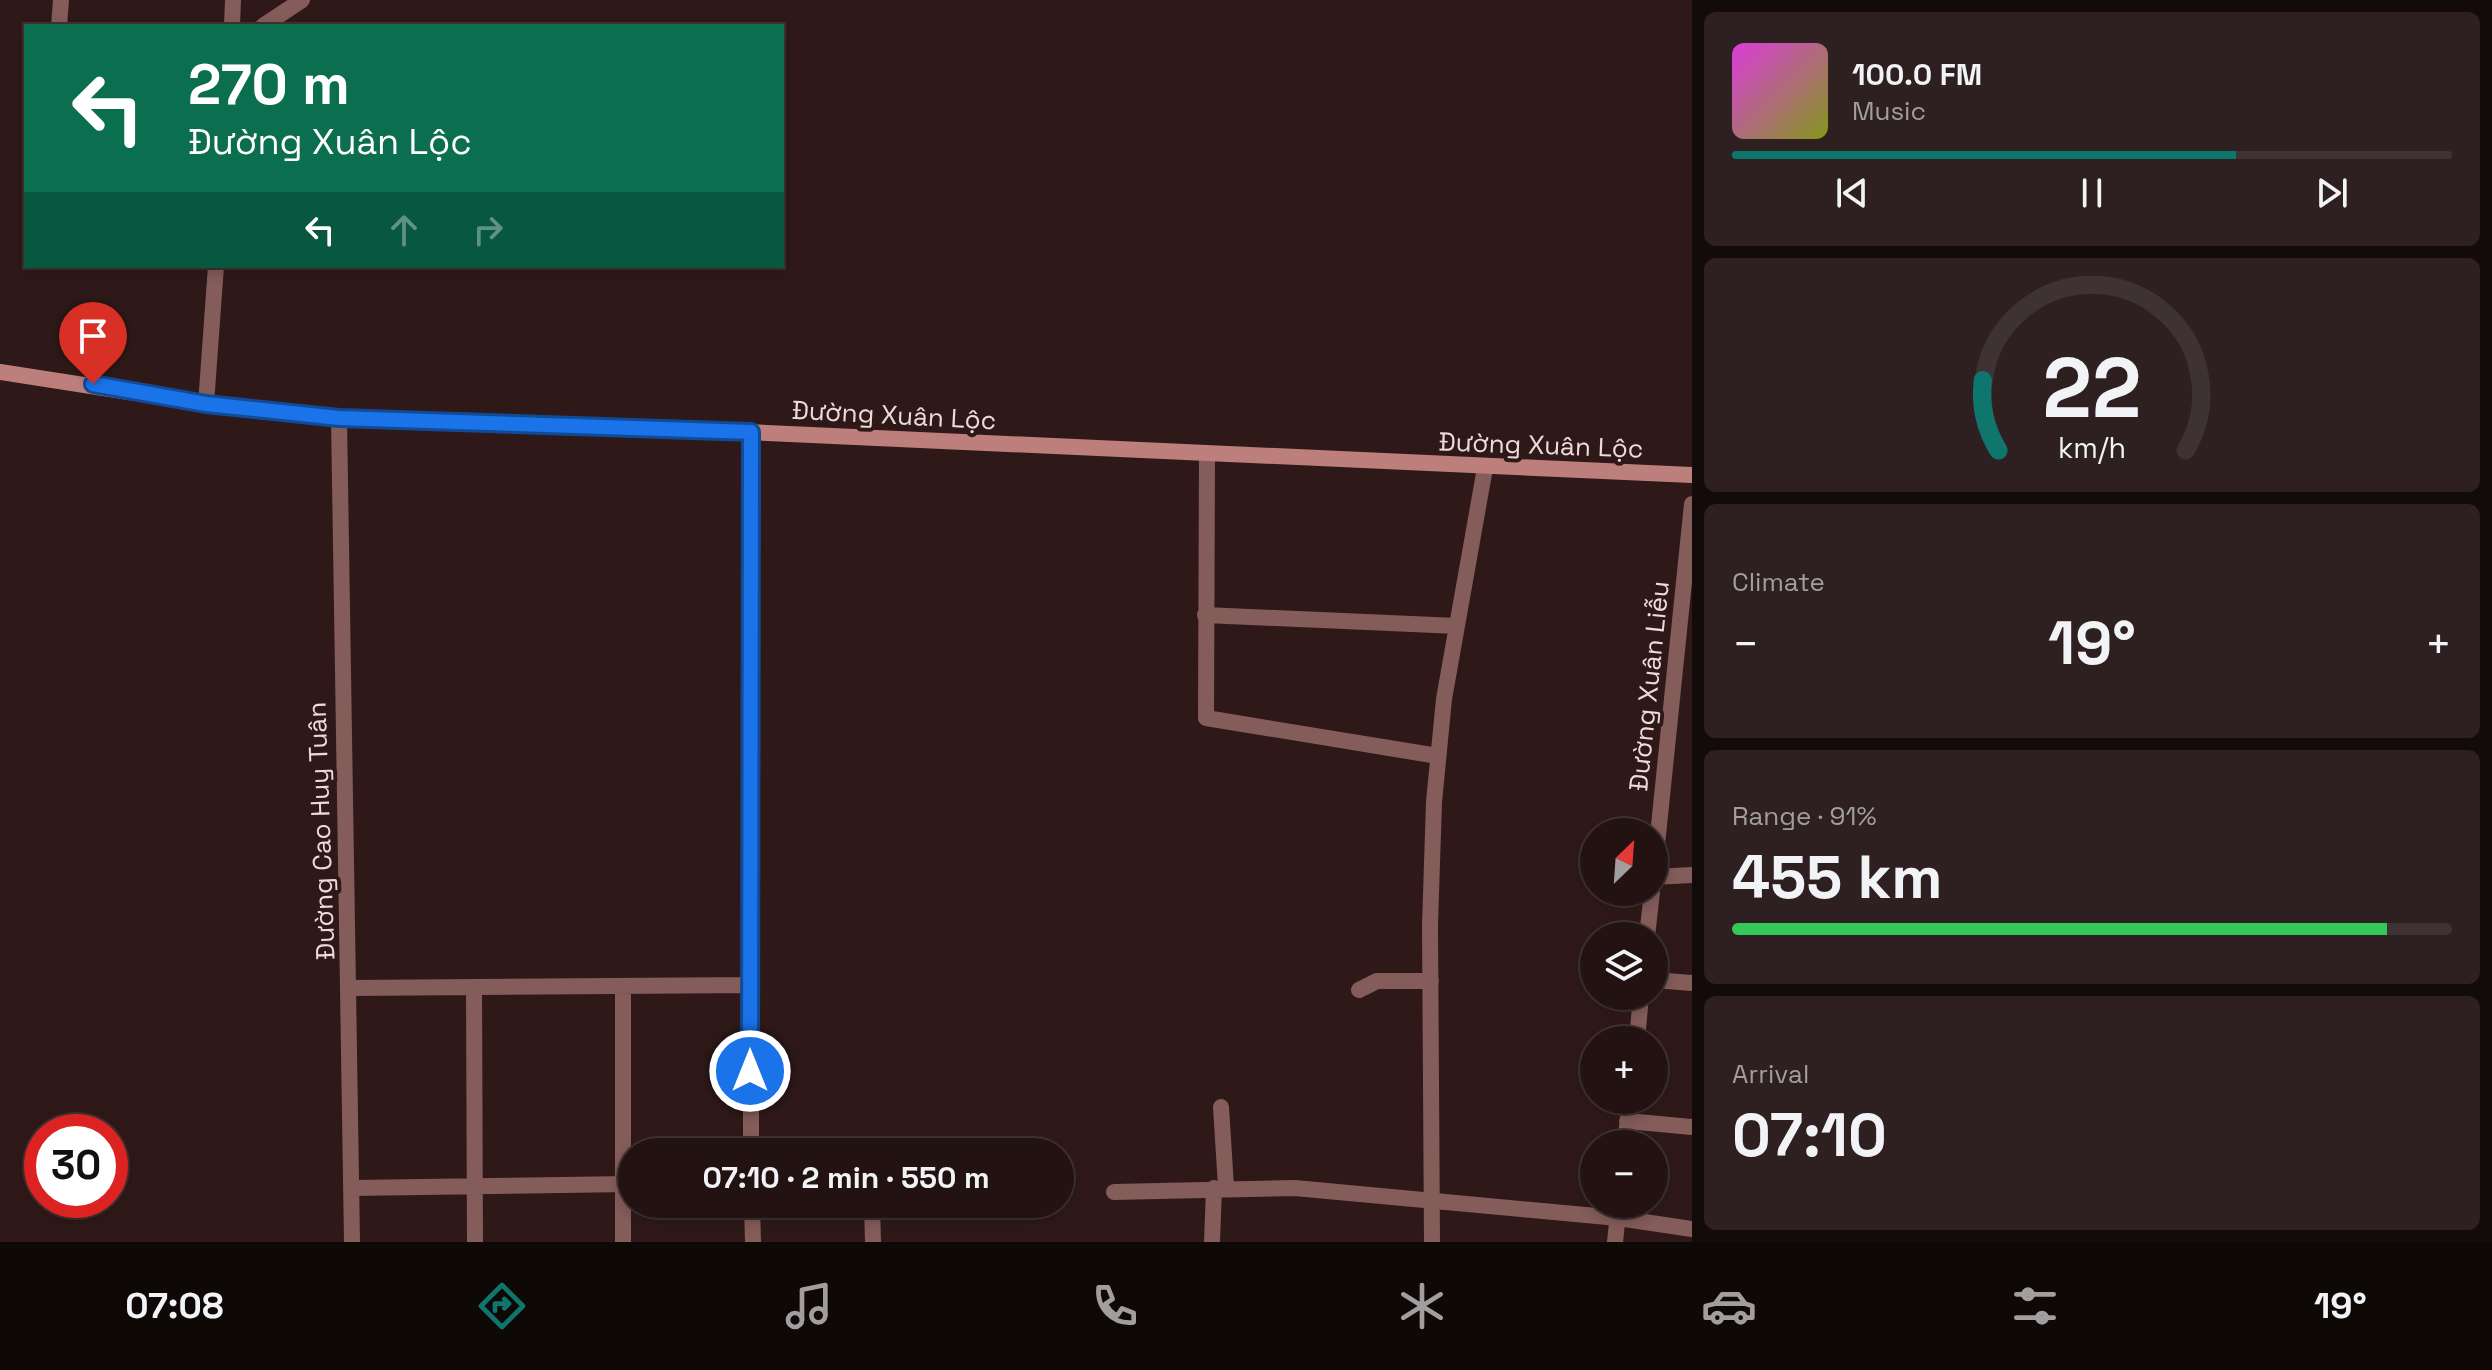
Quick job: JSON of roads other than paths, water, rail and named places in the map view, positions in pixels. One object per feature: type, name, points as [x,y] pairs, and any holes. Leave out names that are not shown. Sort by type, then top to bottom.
[{"type":"street","points":[[59,24],[61,0]]},
{"type":"street","points":[[232,24],[233,0]]},
{"type":"street","points":[[266,24],[302,0]]},
{"type":"street","points":[[206,404],[216,268]]},
{"type":"street","name":"Đường Xuân Lộc","points":[[0,372],[206,404],[339,418],[751,432],[1485,468],[1692,475]]},
{"type":"street","name":"Đường Cao Huy Tuân","points":[[339,418],[352,1242]]},
{"type":"street","points":[[751,432],[751,1138]]},
{"type":"street","points":[[1207,455],[1206,718],[1438,756]]},
{"type":"street","points":[[1432,1242],[1431,872],[1438,756],[1485,468]]},
{"type":"street","name":"Đường Xuân Liễu","points":[[1660,818],[1692,504]]},
{"type":"street","points":[[1205,615],[1457,626]]},
{"type":"street","points":[[1668,875],[1692,875]]},
{"type":"street","points":[[1359,990],[1377,981],[1431,981]]},
{"type":"street","points":[[1668,981],[1692,983]]},
{"type":"street","points":[[350,988],[751,985]]},
{"type":"street","points":[[623,986],[626,1138]]},
{"type":"street","points":[[474,987],[475,1242]]},
{"type":"street","points":[[1212,1242],[1220,1188],[1221,1107]]},
{"type":"street","points":[[1626,1130],[1628,1114]]},
{"type":"street","points":[[1627,1121],[1692,1127]]},
{"type":"street","points":[[352,1188],[618,1184]]},
{"type":"street","points":[[1114,1192],[1295,1188],[1434,1202],[1580,1209]]},
{"type":"street","points":[[623,1242],[625,1218]]},
{"type":"street","points":[[752,1218],[753,1242]]},
{"type":"street","points":[[872,1218],[873,1242]]},
{"type":"street","points":[[1615,1242],[1617,1218]]},
{"type":"street","points":[[1647,1218],[1692,1229]]}]
